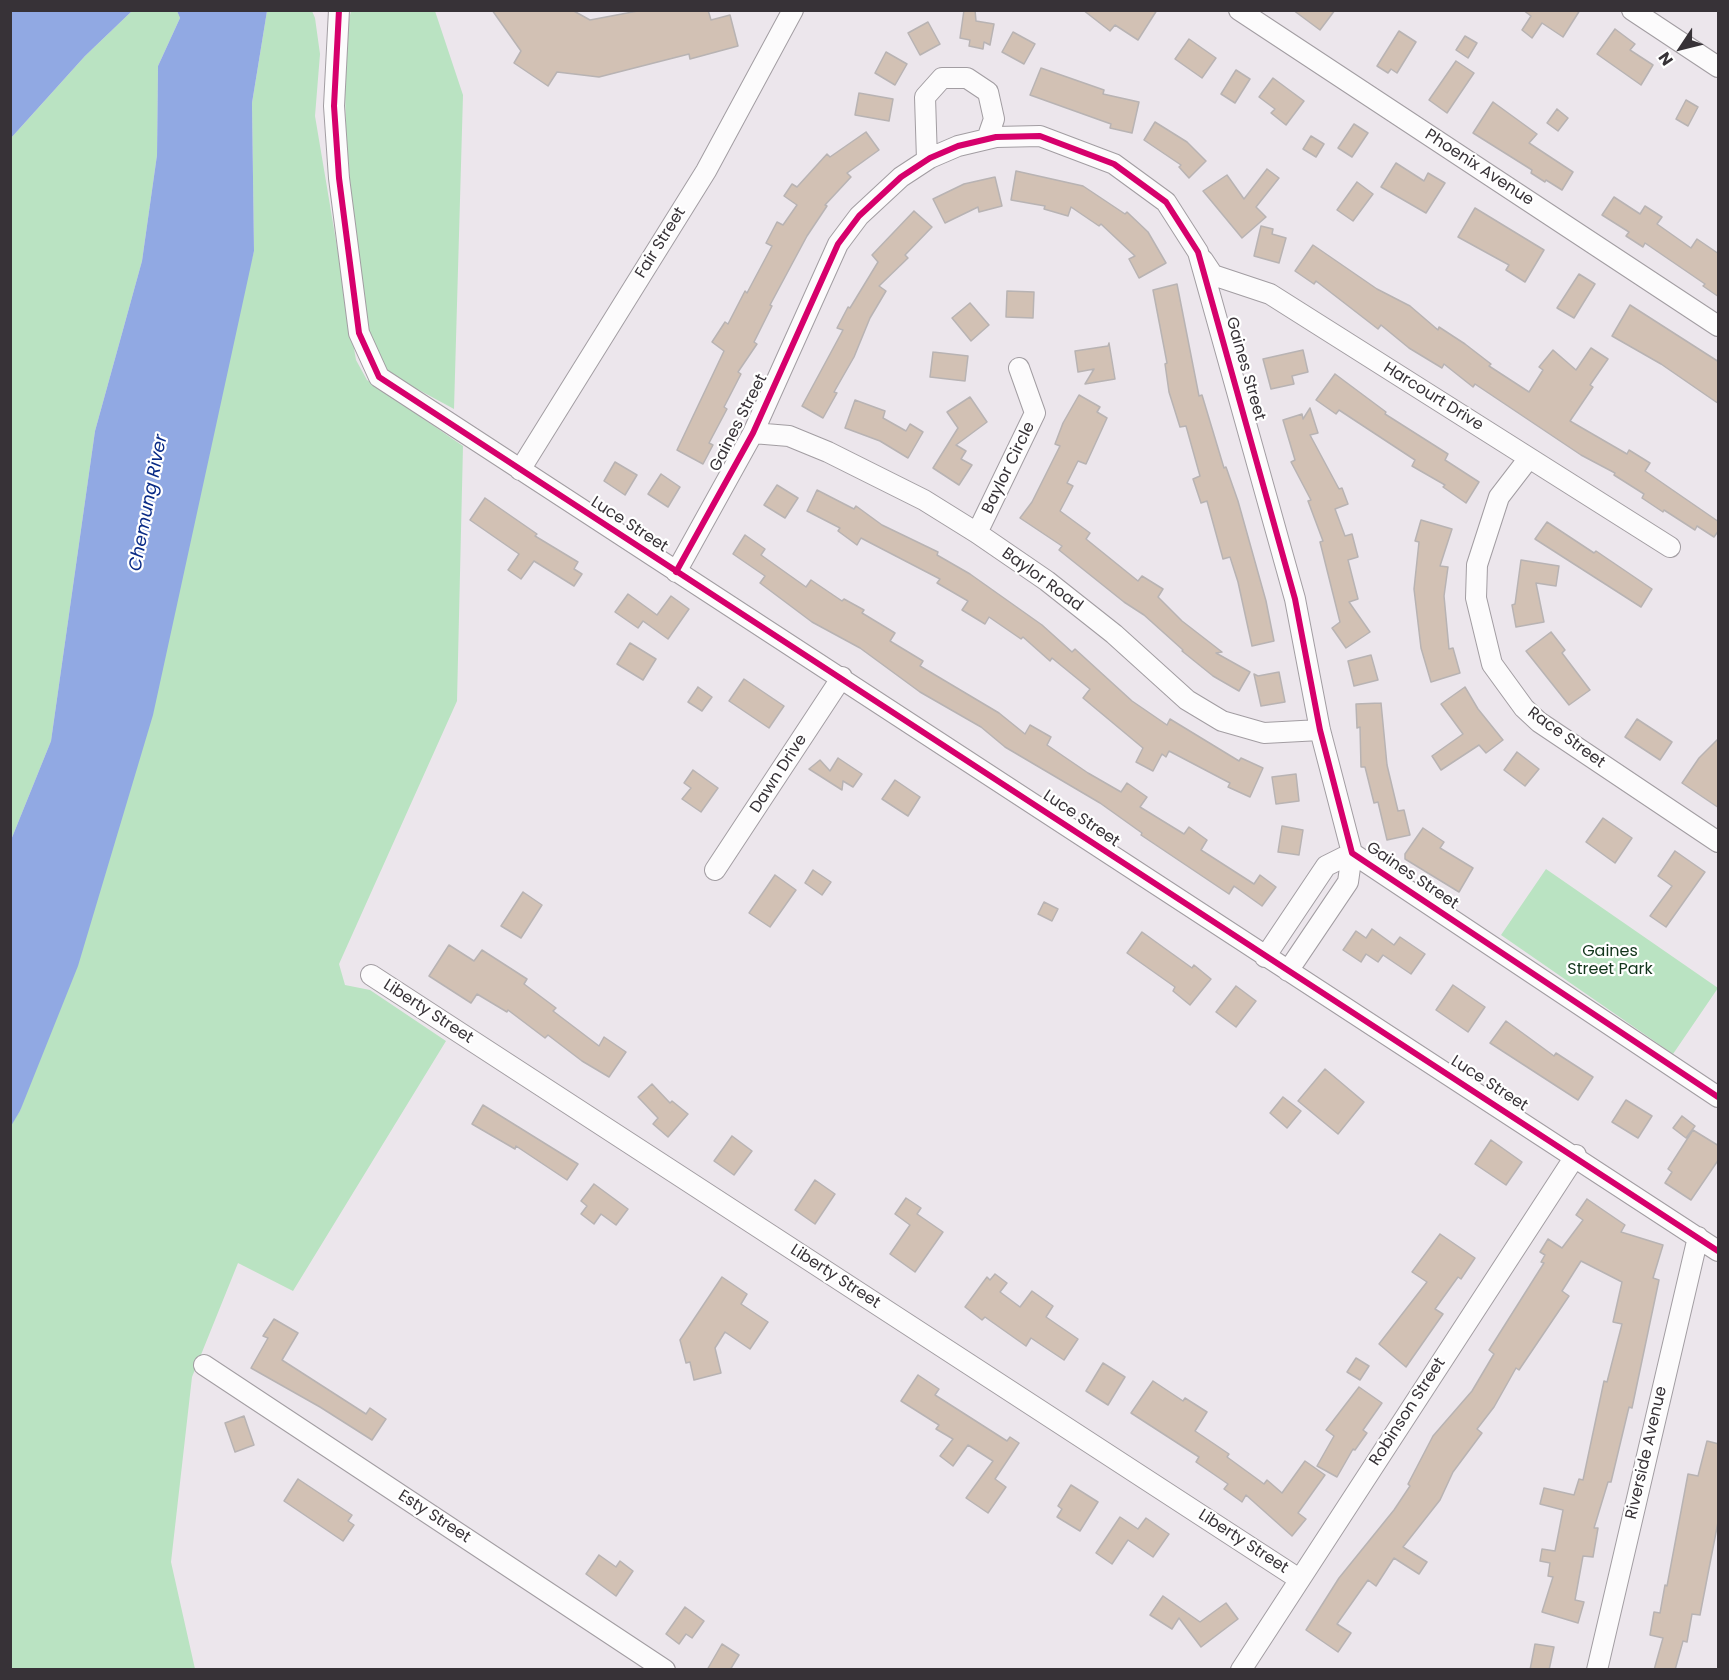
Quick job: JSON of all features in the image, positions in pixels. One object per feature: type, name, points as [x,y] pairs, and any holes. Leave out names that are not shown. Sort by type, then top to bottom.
[{"type":"street","name":"Fair Street","points":[[520,470],[706,171],[794,10]]},
{"type":"street","name":"Phoenix Avenue","points":[[1239,10],[1719,326]]},
{"type":"street","points":[[1632,10],[1719,67]]},
{"type":"street","name":"Luce Street","points":[[335,15],[334,106],[339,178],[359,333],[379,377],[676,572],[842,677],[1265,957],[1576,1155],[1719,1251]]},
{"type":"street","points":[[927,160],[925,97],[942,78],[967,78],[988,92],[994,118],[987,139]]},
{"type":"street","name":"Gaines Street","points":[[676,572],[753,432],[838,244],[859,216],[901,177],[927,160],[958,146],[987,139],[1040,136],[1114,164],[1167,202],[1198,252],[1295,599],[1320,730],[1352,853],[1719,1097]]},
{"type":"street","name":"Harcourt Drive","points":[[1198,252],[1213,275],[1270,294],[1670,547]]},
{"type":"street","name":"Baylor Circle","points":[[977,533],[1035,413],[1019,368]]},
{"type":"street","name":"Baylor Road","points":[[753,432],[789,436],[828,452],[924,500],[1047,581],[1114,634],[1186,700],[1222,721],[1264,732],[1320,730]]},
{"type":"street","name":"Race Street","points":[[1529,458],[1499,497],[1476,565],[1476,598],[1492,664],[1524,708],[1539,722],[1719,842]]},
{"type":"street","name":"Dawn Drive","points":[[715,870],[842,677]]},
{"type":"street","points":[[1265,957],[1326,866],[1352,853]]},
{"type":"street","points":[[1288,971],[1348,882],[1352,853]]},
{"type":"street","name":"Liberty Street","points":[[371,975],[1299,1579]]},
{"type":"street","name":"Robinson Street","points":[[1241,1670],[1576,1155]]},
{"type":"street","name":"Riverside Avenue","points":[[1597,1670],[1698,1237]]},
{"type":"street","name":"Esty Street","points":[[204,1365],[665,1670]]},
{"type":"green space","points":[[132,11],[177,11],[180,18],[158,66],[157,155],[142,261],[95,431],[51,741],[11,840],[11,138],[85,56]]},
{"type":"green space","points":[[267,11],[312,11],[315,18],[320,54],[315,116],[356,360],[367,380],[463,446],[457,701],[339,964],[345,985],[370,990],[446,1041],[293,1291],[238,1263],[192,1377],[171,1562],[195,1669],[11,1669],[10,1126],[20,1111],[254,251],[252,103]]},
{"type":"green space","points":[[351,11],[435,11],[463,95],[454,409],[393,376],[376,359],[362,310],[346,136],[344,42]]},
{"type":"green space","name":"Gaines Street Park","points":[[1546,869],[1718,988],[1673,1054],[1501,935]]},
{"type":"water","points":[[11,10],[132,11],[85,56],[11,138]]},
{"type":"water","name":"Chemung River","points":[[177,11],[267,11],[252,103],[254,251],[153,715],[78,966],[20,1111],[11,1126],[11,840],[51,741],[95,431],[142,261],[157,155],[158,66],[180,18]]},
{"type":"building","points":[[492,10],[572,10],[590,20],[643,10],[708,10],[711,20],[730,15],[738,46],[690,59],[689,54],[599,77],[557,72],[548,86],[514,63],[521,51]]},
{"type":"building","points":[[964,10],[975,10],[976,21],[994,24],[990,45],[984,42],[983,49],[969,46],[970,40],[960,38]]},
{"type":"building","points":[[1083,10],[1157,10],[1138,40],[1115,25],[1110,31]]},
{"type":"building","points":[[1293,10],[1335,10],[1320,30]]},
{"type":"building","points":[[1523,10],[1580,10],[1563,37],[1542,23],[1532,38],[1522,30],[1531,16]]},
{"type":"building","points":[[928,22],[940,44],[920,55],[908,33]]},
{"type":"building","points":[[1615,29],[1635,44],[1630,50],[1653,65],[1641,85],[1597,54]]},
{"type":"building","points":[[1399,31],[1416,42],[1397,73],[1391,69],[1388,73],[1377,66]]},
{"type":"building","points":[[1013,32],[1035,44],[1024,64],[1002,52]]},
{"type":"building","points":[[1465,36],[1477,43],[1468,58],[1456,50]]},
{"type":"building","points":[[1189,39],[1216,58],[1202,78],[1175,59]]},
{"type":"building","points":[[886,52],[907,64],[895,85],[875,73]]},
{"type":"building","points":[[1456,61],[1474,73],[1447,113],[1429,100]]},
{"type":"building","points":[[1041,68],[1104,90],[1103,94],[1139,102],[1132,133],[1110,128],[1111,124],[1030,95]]},
{"type":"building","points":[[1236,70],[1250,79],[1235,103],[1221,94]]},
{"type":"building","points":[[1273,78],[1304,101],[1286,125],[1271,113],[1275,109],[1259,97]]},
{"type":"building","points":[[859,93],[893,99],[889,121],[855,115]]},
{"type":"building","points":[[1686,100],[1698,107],[1688,126],[1676,119]]},
{"type":"building","points":[[1493,102],[1537,134],[1529,143],[1573,172],[1562,190],[1546,180],[1545,182],[1531,173],[1532,170],[1473,133]]},
{"type":"building","points":[[1557,109],[1568,118],[1558,131],[1547,123]]},
{"type":"building","points":[[1155,122],[1187,142],[1206,161],[1189,178],[1179,167],[1181,165],[1144,140]]},
{"type":"building","points":[[1354,124],[1368,133],[1352,157],[1338,148]]},
{"type":"building","points":[[866,132],[879,150],[847,173],[851,177],[825,205],[827,206],[807,236],[770,305],[772,306],[754,342],[757,344],[738,372],[741,374],[724,407],[727,409],[709,443],[713,445],[703,464],[677,450],[724,351],[712,342],[725,322],[728,324],[745,291],[747,293],[772,246],[766,243],[777,222],[783,225],[797,205],[784,196],[792,184],[797,187],[827,154],[830,157]]},
{"type":"building","points":[[1311,136],[1324,144],[1316,157],[1303,149]]},
{"type":"building","points":[[1396,163],[1424,181],[1428,173],[1445,183],[1426,213],[1381,187]]},
{"type":"building","points":[[1267,169],[1279,178],[1256,207],[1266,217],[1242,238],[1203,191],[1227,175],[1244,199]]},
{"type":"building","points":[[1016,171],[1083,186],[1125,214],[1127,212],[1148,232],[1166,263],[1139,278],[1129,259],[1135,256],[1101,224],[1099,226],[1071,207],[1068,216],[1044,209],[1045,206],[1011,200]]},
{"type":"building","points":[[995,177],[1002,206],[979,212],[978,207],[945,223],[933,199],[964,184]]},
{"type":"building","points":[[1357,182],[1373,194],[1353,221],[1337,210]]},
{"type":"building","points":[[1614,197],[1640,214],[1645,206],[1662,217],[1657,224],[1691,248],[1697,239],[1719,254],[1719,297],[1703,286],[1705,284],[1645,243],[1643,247],[1626,236],[1629,232],[1602,215]]},
{"type":"building","points":[[1475,208],[1544,250],[1525,282],[1506,270],[1509,265],[1458,237]]},
{"type":"building","points":[[914,211],[932,227],[905,255],[908,258],[879,286],[886,291],[870,318],[854,357],[834,392],[837,393],[823,418],[802,406],[843,330],[837,328],[848,307],[850,308],[878,262],[872,255]]},
{"type":"building","points":[[1261,226],[1273,229],[1272,234],[1286,238],[1279,263],[1254,256]]},
{"type":"building","points":[[1313,245],[1377,289],[1410,306],[1438,330],[1439,327],[1465,344],[1491,364],[1489,366],[1529,392],[1543,370],[1539,367],[1553,350],[1576,370],[1591,348],[1608,359],[1590,385],[1593,387],[1570,421],[1627,454],[1629,450],[1650,463],[1645,471],[1719,522],[1719,530],[1714,537],[1697,526],[1695,530],[1664,510],[1663,512],[1642,498],[1644,494],[1614,475],[1615,473],[1581,455],[1475,384],[1473,387],[1444,364],[1442,368],[1409,348],[1381,325],[1378,329],[1316,281],[1314,284],[1295,271]]},
{"type":"building","points":[[1579,274],[1595,284],[1574,318],[1557,308]]},
{"type":"building","points":[[1177,284],[1199,396],[1202,395],[1224,468],[1226,467],[1238,501],[1266,601],[1274,641],[1252,646],[1230,557],[1223,559],[1207,501],[1201,503],[1193,479],[1200,476],[1186,426],[1180,427],[1169,392],[1165,364],[1167,363],[1153,290]]},
{"type":"building","points":[[1007,291],[1034,292],[1033,318],[1006,317]]},
{"type":"building","points":[[970,303],[989,325],[971,341],[952,318]]},
{"type":"building","points":[[1630,305],[1719,362],[1719,404],[1661,364],[1612,336]]},
{"type":"building","points":[[1109,343],[1115,379],[1085,384],[1094,369],[1078,372],[1075,351],[1108,346]]},
{"type":"building","points":[[1303,350],[1308,372],[1292,376],[1294,384],[1271,389],[1263,359]]},
{"type":"building","points":[[933,352],[968,356],[965,381],[930,377]]},
{"type":"building","points":[[1335,374],[1386,412],[1385,414],[1448,454],[1445,460],[1479,482],[1466,503],[1443,487],[1445,485],[1412,466],[1415,460],[1339,410],[1336,414],[1316,400]]},
{"type":"building","points":[[1079,395],[1100,407],[1097,412],[1107,418],[1086,464],[1078,461],[1067,483],[1073,486],[1060,511],[1090,533],[1086,539],[1138,581],[1142,576],[1163,589],[1158,597],[1182,621],[1222,652],[1216,653],[1250,672],[1239,691],[1213,676],[1182,651],[1144,615],[1124,602],[1059,550],[1062,546],[1020,518],[1032,502],[1060,446],[1055,444],[1063,423]]},
{"type":"building","points":[[970,397],[987,422],[956,445],[966,451],[961,459],[972,465],[959,485],[933,468],[958,428],[947,412]]},
{"type":"building","points":[[855,400],[885,411],[883,418],[906,431],[910,424],[923,432],[908,458],[880,441],[845,428]]},
{"type":"building","points":[[1310,408],[1318,433],[1310,435],[1339,489],[1342,488],[1348,504],[1335,509],[1345,536],[1352,534],[1358,557],[1348,560],[1358,599],[1349,602],[1370,632],[1346,648],[1332,628],[1340,622],[1320,542],[1323,541],[1308,501],[1311,500],[1291,462],[1295,460],[1283,420],[1302,414],[1303,419]]},
{"type":"building","points":[[615,462],[637,475],[625,495],[604,481]]},
{"type":"building","points":[[661,474],[680,487],[668,507],[648,494]]},
{"type":"building","points":[[777,485],[798,498],[785,518],[764,505]]},
{"type":"building","points":[[817,490],[854,509],[856,506],[882,525],[938,552],[937,555],[970,574],[1042,625],[1072,652],[1075,649],[1132,701],[1167,725],[1170,719],[1239,761],[1241,758],[1263,768],[1250,797],[1228,787],[1230,783],[1169,751],[1166,757],[1162,754],[1153,771],[1136,762],[1143,748],[1083,698],[1090,689],[1052,658],[1050,661],[1023,637],[1021,639],[989,617],[985,624],[962,610],[968,601],[937,583],[940,579],[861,538],[857,545],[838,531],[840,528],[807,511]]},
{"type":"building","points":[[485,498],[537,534],[535,536],[578,562],[574,569],[582,574],[574,586],[534,561],[521,579],[508,570],[519,554],[470,520]]},
{"type":"building","points":[[1421,520],[1452,529],[1440,566],[1448,567],[1444,596],[1449,649],[1453,648],[1460,673],[1431,682],[1421,648],[1414,589],[1419,542],[1415,541]]},
{"type":"building","points":[[1547,522],[1594,553],[1596,551],[1652,589],[1641,607],[1535,539]]},
{"type":"building","points":[[745,535],[765,549],[761,555],[806,587],[811,580],[842,601],[844,599],[864,610],[862,613],[895,633],[890,641],[923,661],[920,666],[999,713],[1025,734],[1030,725],[1051,737],[1047,745],[1121,792],[1127,783],[1147,797],[1140,807],[1184,834],[1189,827],[1207,840],[1201,850],[1254,884],[1260,875],[1276,887],[1262,906],[1234,886],[1229,894],[1141,835],[1142,833],[1100,803],[1005,747],[981,727],[920,692],[860,648],[812,622],[760,583],[765,576],[733,554]]},
{"type":"building","points":[[1521,560],[1559,566],[1556,586],[1536,583],[1544,622],[1516,627],[1512,605],[1515,604]]},
{"type":"building","points":[[628,594],[657,615],[671,596],[689,609],[668,639],[643,621],[638,628],[615,612]]},
{"type":"building","points":[[1551,632],[1565,650],[1562,653],[1590,690],[1569,705],[1526,651]]},
{"type":"building","points":[[630,643],[656,659],[643,680],[617,664]]},
{"type":"building","points":[[1371,655],[1378,680],[1354,686],[1348,661]]},
{"type":"building","points":[[1279,672],[1285,702],[1261,706],[1254,674],[1258,676]]},
{"type":"building","points":[[744,679],[784,706],[769,728],[729,701]]},
{"type":"building","points":[[698,687],[712,697],[702,711],[688,702]]},
{"type":"building","points":[[1465,687],[1478,709],[1503,740],[1486,753],[1479,745],[1441,770],[1432,756],[1463,734],[1441,704]]},
{"type":"building","points":[[1381,703],[1387,765],[1398,811],[1404,810],[1410,835],[1387,840],[1378,802],[1374,803],[1365,767],[1361,767],[1360,727],[1357,728],[1356,704]]},
{"type":"building","points":[[1637,719],[1672,742],[1660,760],[1625,737]]},
{"type":"building","points":[[1719,738],[1719,808],[1682,783],[1699,758]]},
{"type":"building","points":[[1517,752],[1539,769],[1525,786],[1504,770]]},
{"type":"building","points":[[838,758],[862,774],[853,787],[843,781],[842,790],[809,769],[820,760],[830,771]]},
{"type":"building","points":[[693,770],[718,788],[701,812],[682,799],[691,788],[684,783]]},
{"type":"building","points":[[1296,774],[1299,801],[1276,804],[1272,777]]},
{"type":"building","points":[[895,780],[920,797],[908,816],[882,799]]},
{"type":"building","points":[[1603,818],[1632,838],[1615,863],[1586,842]]},
{"type":"building","points":[[1282,826],[1303,830],[1299,855],[1278,852]]},
{"type":"building","points":[[1423,828],[1444,842],[1440,848],[1473,868],[1459,892],[1405,859],[1405,854]]},
{"type":"building","points":[[1675,851],[1705,872],[1666,927],[1650,916],[1672,886],[1658,876]]},
{"type":"building","points":[[813,870],[831,882],[822,895],[805,883]]},
{"type":"building","points":[[775,875],[796,890],[770,927],[749,913]]},
{"type":"building","points":[[523,892],[542,905],[521,938],[501,926]]},
{"type":"building","points":[[1044,902],[1058,909],[1052,921],[1038,914]]},
{"type":"building","points":[[1372,929],[1394,945],[1400,937],[1425,954],[1411,974],[1383,955],[1378,962],[1366,954],[1361,962],[1343,950],[1356,931],[1366,938]]},
{"type":"building","points":[[1142,932],[1192,968],[1194,965],[1211,979],[1190,1005],[1173,991],[1175,987],[1127,953]]},
{"type":"building","points":[[449,945],[474,961],[482,950],[527,979],[524,984],[556,1008],[553,1011],[599,1046],[604,1037],[626,1052],[609,1077],[582,1061],[548,1035],[545,1038],[508,1010],[507,1012],[477,994],[471,1003],[429,976]]},
{"type":"building","points":[[1453,985],[1485,1007],[1468,1032],[1436,1010]]},
{"type":"building","points":[[1236,986],[1256,1001],[1236,1027],[1216,1012]]},
{"type":"building","points":[[1506,1021],[1554,1056],[1556,1053],[1593,1077],[1578,1100],[1490,1043]]},
{"type":"building","points":[[1325,1069],[1364,1102],[1338,1134],[1298,1101]]},
{"type":"building","points":[[652,1084],[670,1103],[672,1101],[688,1114],[668,1137],[653,1124],[658,1118],[638,1097]]},
{"type":"building","points":[[1283,1097],[1301,1111],[1287,1128],[1270,1113]]},
{"type":"building","points":[[1626,1100],[1652,1116],[1638,1138],[1612,1122]]},
{"type":"building","points":[[483,1105],[578,1164],[567,1180],[516,1146],[515,1149],[472,1124]]},
{"type":"building","points":[[1682,1116],[1695,1126],[1686,1138],[1673,1128]]},
{"type":"building","points":[[1693,1130],[1719,1146],[1719,1159],[1691,1200],[1665,1183],[1672,1172],[1668,1169]]},
{"type":"building","points":[[732,1136],[752,1151],[734,1175],[714,1161]]},
{"type":"building","points":[[1491,1140],[1522,1162],[1506,1185],[1475,1164]]},
{"type":"building","points":[[815,1180],[835,1194],[815,1224],[795,1210]]},
{"type":"building","points":[[594,1184],[628,1209],[616,1225],[601,1214],[594,1224],[581,1214],[587,1206],[581,1201]]},
{"type":"building","points":[[906,1198],[921,1208],[917,1214],[943,1232],[915,1272],[890,1254],[910,1225],[895,1214]]},
{"type":"building","points":[[1587,1199],[1625,1225],[1621,1232],[1663,1245],[1653,1278],[1659,1280],[1632,1408],[1629,1407],[1611,1482],[1608,1482],[1594,1528],[1598,1528],[1593,1557],[1583,1556],[1575,1600],[1584,1602],[1578,1623],[1542,1612],[1553,1577],[1548,1576],[1550,1563],[1540,1561],[1542,1549],[1555,1551],[1563,1510],[1540,1504],[1544,1488],[1574,1495],[1579,1479],[1583,1480],[1604,1381],[1607,1382],[1622,1324],[1613,1322],[1622,1282],[1581,1261],[1562,1291],[1569,1296],[1519,1370],[1516,1368],[1494,1407],[1477,1429],[1482,1433],[1453,1472],[1440,1500],[1403,1547],[1427,1562],[1419,1574],[1394,1558],[1376,1586],[1368,1580],[1337,1624],[1351,1633],[1338,1652],[1306,1630],[1339,1578],[1394,1510],[1410,1486],[1408,1484],[1433,1436],[1472,1391],[1494,1354],[1489,1350],[1544,1263],[1541,1262],[1545,1255],[1540,1252],[1548,1239],[1562,1248],[1583,1220],[1576,1215]]},
{"type":"building","points":[[1440,1234],[1475,1258],[1461,1279],[1458,1277],[1435,1309],[1443,1314],[1406,1367],[1379,1344],[1427,1282],[1412,1272]]},
{"type":"building","points":[[995,1274],[1007,1283],[1000,1292],[1020,1307],[1032,1291],[1053,1306],[1046,1317],[1078,1339],[1064,1360],[1031,1338],[1026,1346],[985,1317],[982,1320],[965,1307],[987,1277],[990,1280]]},
{"type":"building","points":[[722,1277],[747,1294],[741,1304],[768,1322],[750,1349],[725,1332],[715,1348],[721,1373],[694,1380],[690,1362],[686,1363],[680,1340]]},
{"type":"building","points":[[274,1319],[298,1333],[282,1360],[366,1414],[370,1408],[386,1419],[372,1440],[251,1368],[268,1338],[263,1336]]},
{"type":"building","points":[[1356,1358],[1369,1366],[1360,1380],[1347,1372]]},
{"type":"building","points":[[1103,1363],[1125,1377],[1108,1405],[1086,1391]]},
{"type":"building","points":[[918,1375],[939,1389],[935,1395],[1007,1441],[1010,1437],[1019,1443],[995,1479],[1006,1487],[988,1513],[966,1498],[993,1461],[968,1445],[953,1466],[940,1456],[953,1439],[936,1429],[939,1425],[901,1401]]},
{"type":"building","points":[[1153,1381],[1183,1401],[1185,1398],[1207,1412],[1195,1431],[1229,1454],[1227,1457],[1264,1484],[1267,1480],[1282,1493],[1305,1461],[1325,1475],[1298,1513],[1306,1519],[1292,1536],[1246,1495],[1242,1502],[1224,1489],[1228,1484],[1196,1462],[1199,1457],[1131,1413]]},
{"type":"building","points":[[1359,1387],[1382,1403],[1363,1430],[1367,1433],[1355,1450],[1353,1449],[1337,1477],[1317,1466],[1334,1436],[1326,1430]]},
{"type":"building","points":[[244,1416],[254,1445],[235,1452],[225,1423]]},
{"type":"building","points":[[1707,1441],[1719,1444],[1719,1517],[1700,1615],[1692,1614],[1687,1642],[1683,1641],[1675,1670],[1654,1670],[1663,1638],[1650,1635],[1654,1612],[1660,1613],[1665,1585],[1667,1586],[1688,1474],[1698,1476]]},
{"type":"building","points":[[298,1479],[352,1515],[348,1521],[354,1525],[343,1541],[284,1501]]},
{"type":"building","points":[[1071,1485],[1098,1502],[1080,1531],[1057,1517],[1062,1509],[1058,1506]]},
{"type":"building","points":[[1120,1517],[1138,1529],[1146,1518],[1169,1534],[1153,1557],[1128,1540],[1112,1564],[1096,1553]]},
{"type":"building","points":[[599,1555],[616,1567],[620,1561],[633,1571],[616,1596],[586,1574]]},
{"type":"building","points":[[1163,1596],[1200,1622],[1226,1603],[1238,1619],[1201,1647],[1179,1618],[1172,1629],[1150,1615]]},
{"type":"building","points":[[685,1607],[704,1621],[692,1638],[686,1634],[679,1644],[666,1634]]},
{"type":"building","points":[[722,1644],[739,1655],[730,1670],[707,1670]]},
{"type":"building","points":[[1535,1644],[1554,1647],[1549,1670],[1530,1670]]},
{"type":"cycle path","points":[[339,10],[334,106],[339,178],[359,333],[379,377],[1718,1251]]},
{"type":"cycle path","points":[[676,572],[753,433],[838,244],[859,216],[901,177],[930,158],[958,146],[996,137],[1040,136],[1114,164],[1166,202],[1198,252],[1295,599],[1320,730],[1352,853],[1718,1097]]}]
